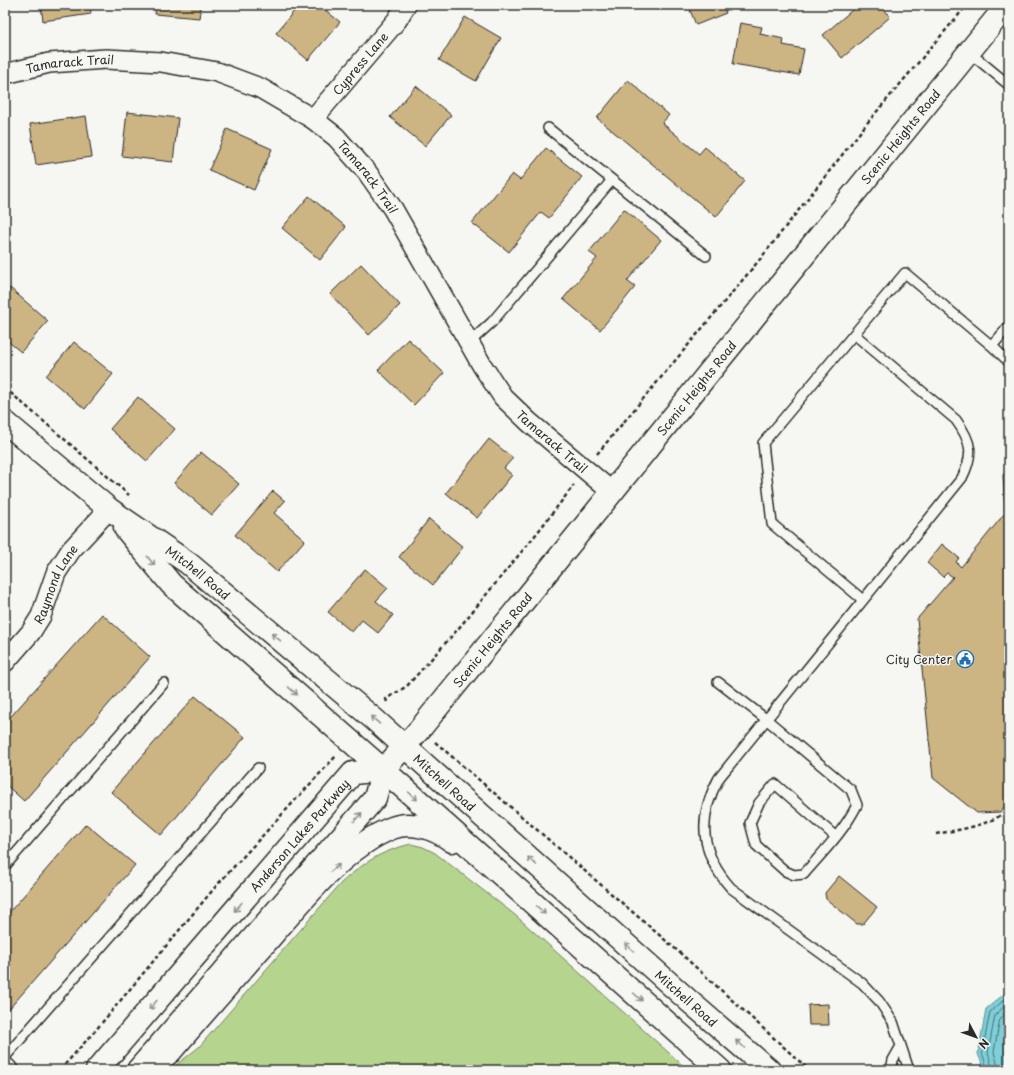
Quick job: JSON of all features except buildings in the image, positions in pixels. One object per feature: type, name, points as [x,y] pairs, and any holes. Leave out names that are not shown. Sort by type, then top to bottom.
[{"type":"main road","name":"Scenic Heights Road","points":[[383,770],[420,729],[1007,5]]},
{"type":"main road","name":"Mitchell Road","points":[[5,422],[109,509],[188,563],[375,720],[769,1070]]},
{"type":"main road","name":"Mitchell Road","points":[[109,509],[171,584],[351,741],[720,1070]]},
{"type":"main road","name":"Anderson Lakes Parkway","points":[[97,1070],[353,773],[383,770]]},
{"type":"main road","points":[[138,1070],[375,798],[383,770]]},
{"type":"main road","points":[[146,1070],[170,1052],[321,880],[372,838],[393,827],[413,825],[430,828],[449,839],[519,891]]},
{"type":"street","name":"Cypress Lane","points":[[313,119],[397,20],[406,5]]},
{"type":"street","name":"Tamarack Trail","points":[[5,74],[49,63],[106,59],[161,62],[217,72],[260,88],[313,119],[336,137],[367,172],[389,203],[469,343],[503,397],[529,422],[612,492]]},
{"type":"street","name":"Raymond Lane","points":[[5,662],[31,632],[41,616],[56,573],[71,550],[109,509]]},
{"type":"street","points":[[5,1067],[8,1070]]},
{"type":"lane","points":[[969,52],[1009,85]]},
{"type":"lane","points":[[548,128],[706,256]]},
{"type":"lane","points":[[469,343],[492,322],[612,180]]},
{"type":"lane","points":[[863,600],[772,524],[763,443],[905,273],[1009,362]]},
{"type":"lane","points":[[992,346],[1009,326]]},
{"type":"lane","points":[[854,334],[956,420],[965,433],[970,448],[969,463],[962,478],[719,778],[711,793],[705,814],[705,836],[711,859],[719,874],[731,888],[862,983],[879,1001],[893,1022],[909,1070]]},
{"type":"lane","points":[[718,682],[766,719],[851,790],[857,805],[850,820],[836,837],[804,874],[794,875],[785,870],[756,845],[750,822],[760,803],[775,784],[836,837]]},
{"type":"lane","points":[[5,866],[164,683]]},
{"type":"lane","points":[[5,1057],[258,768]]},
{"type":"lane","points":[[891,1070],[893,1060],[901,1046]]},
{"type":"path","points":[[375,720],[389,707],[386,699],[407,686],[458,629],[537,533],[585,469],[761,258],[868,122],[966,5]]},
{"type":"path","points":[[420,729],[679,952],[809,1070]]},
{"type":"path","points":[[60,1070],[95,1031],[218,884],[351,741]]},
{"type":"path","points":[[936,834],[968,828],[1002,816],[1009,808]]},
{"type":"green space","points":[[411,844],[423,847],[435,853],[515,915],[688,1070],[170,1070],[199,1047],[341,883],[358,869],[381,854]]},
{"type":"water","points":[[1009,990],[1009,1070],[985,1070],[978,1054],[986,1009]]},
{"type":"place","name":"City Center","points":[[965,659]]}]
